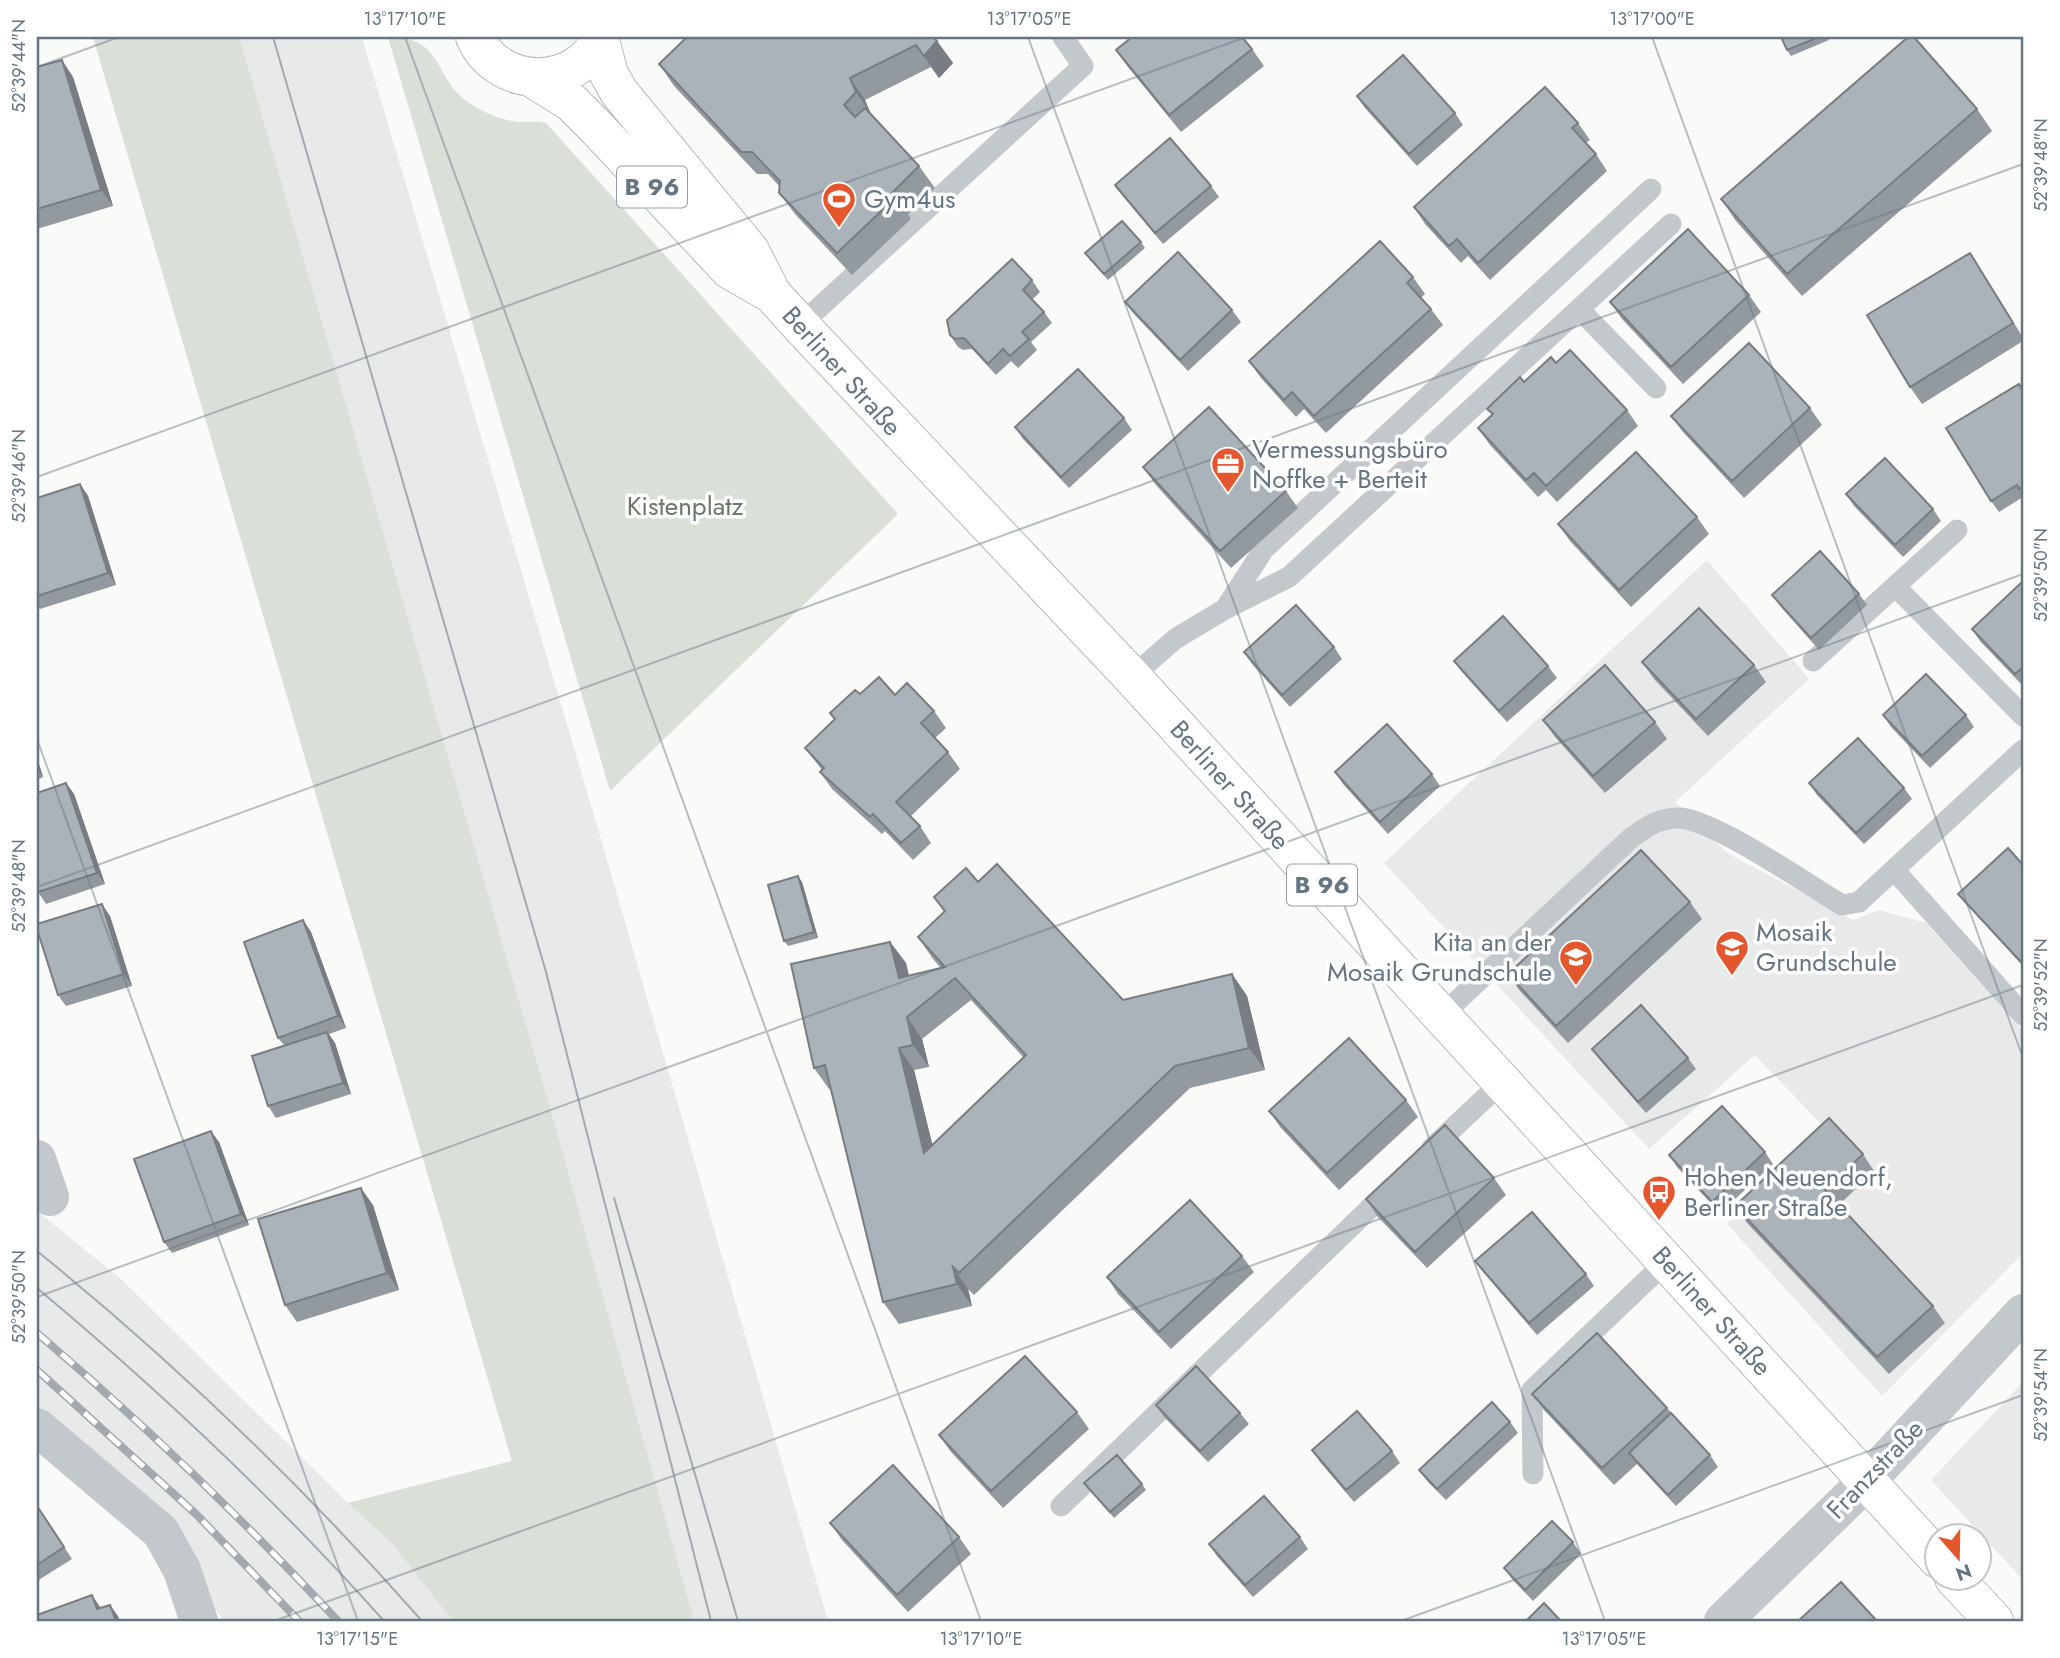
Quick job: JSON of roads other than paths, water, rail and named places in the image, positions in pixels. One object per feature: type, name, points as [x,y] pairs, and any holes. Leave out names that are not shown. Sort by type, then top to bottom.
[{"type":"main road","name":"B 96","points":[[475,37],[493,62],[511,73],[532,78],[564,73],[585,59],[600,38]]},
{"type":"main road","name":"Berliner Straße","points":[[600,38],[609,74],[619,92],[750,251],[772,294],[1132,677],[1924,1545]]},
{"type":"main road","name":"Berliner Straße","points":[[532,78],[571,102],[730,271],[772,294]]},
{"type":"main road","points":[[1968,1592],[1994,1621]]},
{"type":"street","points":[[37,1159],[50,1197]]},
{"type":"street","name":"Franzstraße","points":[[1723,1621],[1867,1481],[2023,1313]]},
{"type":"street","points":[[37,1427],[161,1532],[182,1570],[199,1621]]},
{"type":"lane","points":[[800,325],[1083,66],[1063,37]]},
{"type":"lane","points":[[1225,609],[1264,549],[1651,189]]},
{"type":"lane","points":[[1132,677],[1175,639],[1225,609],[1289,577],[1671,224]]},
{"type":"lane","points":[[1579,309],[1656,388]]},
{"type":"lane","points":[[1813,661],[1957,530]]},
{"type":"lane","points":[[1896,587],[2023,716]]},
{"type":"lane","points":[[1441,1016],[1631,838],[1656,821],[1680,818],[1709,826],[1842,905],[1859,902],[2023,750]]},
{"type":"lane","points":[[1895,871],[2023,1015]]},
{"type":"lane","points":[[1061,1506],[1501,1083]]},
{"type":"lane","points":[[1533,1474],[1532,1390],[1667,1261]]},
{"type":"tram line","points":[[273,37],[546,972],[711,1621]]},
{"type":"tram line","points":[[614,1198],[738,1621]]},
{"type":"tram line","points":[[37,1251],[139,1337],[237,1428],[331,1522],[422,1621]]},
{"type":"tram line","points":[[37,1288],[128,1367],[260,1490],[384,1621]]},
{"type":"railway","points":[[37,1333],[192,1472],[338,1621]]},
{"type":"railway","points":[[37,1370],[197,1515],[299,1621]]},
{"type":"place","name":"Gym4us","points":[[839,229]]},
{"type":"place","name":"Vermessungsbüro Noffke + Berteit","points":[[1228,494]]},
{"type":"place","name":"Mosaik Grundschule","points":[[1732,977]]},
{"type":"place","name":"Kita an der Mosaik Grundschule","points":[[1576,987]]},
{"type":"place","name":"Hohen Neuendorf, Berliner Straße","points":[[1659,1222]]},
{"type":"park label","name":"Kistenplatz","points":[[685,506]]}]
